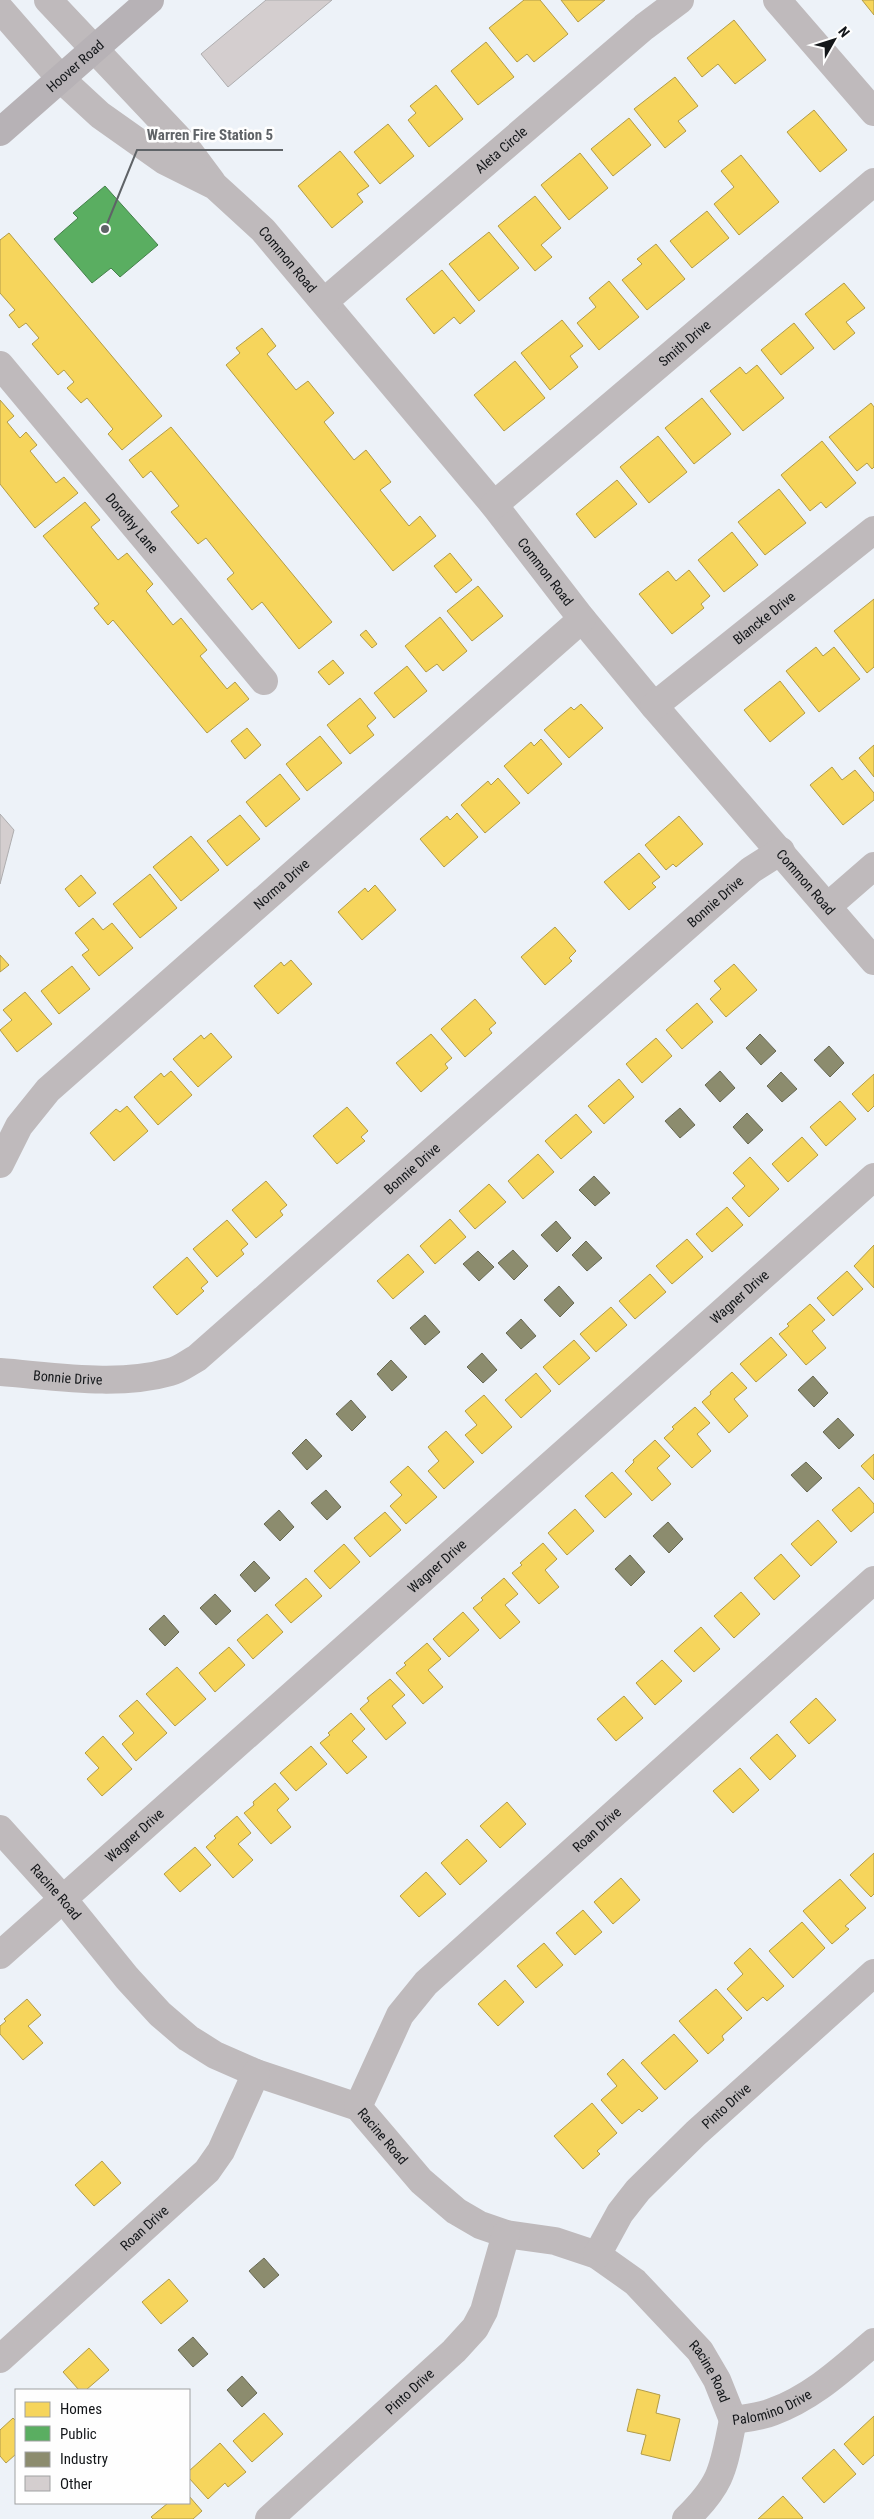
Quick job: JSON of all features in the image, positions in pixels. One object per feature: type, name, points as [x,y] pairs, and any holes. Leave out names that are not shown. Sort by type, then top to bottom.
[{"type":"main road","name":"Hoover Road","points":[[0,132],[150,0]]},
{"type":"street","name":"Common Road","points":[[48,0],[93,50],[184,143],[214,186],[263,230],[325,301],[494,505],[582,619],[654,706],[874,961]]},
{"type":"street","name":"Aleta Circle","points":[[325,301],[644,27],[680,0]]},
{"type":"street","points":[[778,0],[874,112]]},
{"type":"street","name":"Common Road","points":[[0,9],[62,79],[100,115],[165,161],[214,186]]},
{"type":"street","name":"Smith Drive","points":[[494,505],[874,182]]},
{"type":"street","name":"Dorothy Lane","points":[[0,365],[264,681]]},
{"type":"street","name":"Blancke Drive","points":[[654,706],[874,530]]},
{"type":"street","name":"Norma Drive","points":[[0,1164],[19,1126],[48,1090],[582,619]]},
{"type":"street","name":"Bonnie Drive","points":[[0,1372],[114,1380],[145,1378],[172,1372],[197,1358],[752,870],[781,851]]},
{"type":"street","points":[[828,906],[874,866]]},
{"type":"street","name":"Wagner Drive","points":[[0,1955],[874,1176]]},
{"type":"street","name":"Roan Drive","points":[[358,2106],[400,2015],[426,1983],[874,1580]]},
{"type":"street","name":"Racine Road","points":[[0,1829],[63,1899],[127,1978],[160,2014],[188,2038],[215,2055],[256,2073],[358,2106],[398,2154],[440,2199],[480,2225],[506,2234],[555,2242],[597,2255],[622,2271],[649,2294],[700,2351],[718,2380],[733,2420]]},
{"type":"street","name":"Pinto Drive","points":[[597,2255],[620,2213],[638,2190],[696,2133],[874,1973]]},
{"type":"street","name":"Roan Drive","points":[[0,2359],[207,2171],[221,2152],[256,2073]]},
{"type":"street","name":"Pinto Drive","points":[[269,2519],[454,2351],[475,2328],[491,2294],[506,2234]]},
{"type":"street","name":"Palomino Drive","points":[[686,2519],[714,2489],[722,2471],[733,2420],[770,2413],[796,2402],[819,2389],[874,2342]]},
{"type":"building: Homes","points":[[524,0],[540,0],[568,34],[534,62],[527,54],[517,62],[489,28]]},
{"type":"building: Homes","points":[[561,0],[605,0],[578,22]]},
{"type":"building: Homes","points":[[862,0],[874,0],[874,15]]},
{"type":"building: Homes","points":[[734,20],[766,60],[735,84],[718,64],[702,77],[687,58]]},
{"type":"building: Homes","points":[[486,42],[514,77],[478,105],[451,71]]},
{"type":"building: Homes","points":[[675,77],[698,106],[678,121],[686,131],[665,148],[634,109]]},
{"type":"building: Homes","points":[[436,85],[463,119],[429,147],[408,120],[416,113],[410,106]]},
{"type":"building: Homes","points":[[814,110],[847,150],[820,172],[787,132]]},
{"type":"building: Homes","points":[[629,118],[651,145],[613,176],[591,149]]},
{"type":"building: Homes","points":[[388,124],[414,156],[380,184],[354,152]]},
{"type":"building: Homes","points":[[340,151],[369,186],[357,194],[363,202],[332,228],[298,186]]},
{"type":"building: Homes","points":[[580,153],[608,188],[569,220],[541,185]]},
{"type":"building: Homes","points":[[741,155],[779,202],[739,235],[714,204],[734,187],[721,171]]},
{"type":"building: Homes","points":[[535,196],[561,228],[541,245],[552,257],[535,271],[498,226]]},
{"type":"building: Homes","points":[[707,211],[729,238],[692,268],[670,241]]},
{"type":"building: Homes","points":[[489,232],[519,268],[479,301],[449,264]]},
{"type":"building: Homes","points":[[9,233],[162,416],[122,450],[108,434],[113,429],[87,398],[81,403],[67,388],[74,382],[64,370],[58,375],[32,344],[39,338],[26,323],[19,328],[9,315],[15,310],[0,293],[0,240]]},
{"type":"building: Homes","points":[[656,244],[685,279],[647,310],[622,280],[642,264],[637,259]]},
{"type":"building: Homes","points":[[442,270],[475,311],[460,324],[454,317],[434,334],[406,299]]},
{"type":"building: Homes","points":[[609,281],[639,317],[599,350],[577,323],[596,307],[589,298]]},
{"type":"building: Homes","points":[[844,283],[865,308],[846,322],[855,333],[834,350],[805,314]]},
{"type":"building: Homes","points":[[562,320],[583,346],[570,356],[578,367],[550,390],[521,353]]},
{"type":"building: Homes","points":[[794,323],[814,348],[781,375],[761,350]]},
{"type":"building: Homes","points":[[262,328],[276,346],[267,354],[296,390],[308,381],[334,413],[324,422],[354,460],[366,450],[391,482],[380,490],[409,526],[420,516],[436,536],[393,571],[226,365],[240,353],[236,348]]},
{"type":"building: Homes","points":[[515,361],[545,398],[504,431],[474,395]]},
{"type":"building: Homes","points":[[757,365],[784,398],[743,431],[710,391],[740,367],[746,374]]},
{"type":"building: Homes","points":[[702,398],[731,434],[694,464],[665,428]]},
{"type":"building: Homes","points":[[0,400],[14,416],[7,422],[20,438],[26,432],[37,445],[30,451],[56,483],[64,477],[78,493],[35,528],[0,484]]},
{"type":"building: Homes","points":[[871,403],[874,407],[874,467],[872,469],[867,463],[857,471],[829,437]]},
{"type":"building: Homes","points":[[171,427],[332,622],[299,649],[262,602],[252,610],[227,579],[234,573],[206,538],[198,544],[171,512],[179,506],[151,471],[143,478],[129,460]]},
{"type":"building: Homes","points":[[658,436],[687,472],[649,503],[620,467]]},
{"type":"building: Homes","points":[[822,441],[856,483],[826,508],[821,502],[810,511],[781,475]]},
{"type":"building: Homes","points":[[617,480],[637,504],[595,538],[576,514]]},
{"type":"building: Homes","points":[[779,489],[806,523],[765,555],[738,522]]},
{"type":"building: Homes","points":[[85,502],[100,520],[91,527],[118,560],[127,553],[153,584],[146,591],[173,625],[181,618],[207,650],[200,656],[227,689],[235,682],[249,699],[207,733],[113,620],[108,625],[94,608],[99,604],[43,536]]},
{"type":"building: Homes","points":[[732,532],[758,565],[724,592],[698,560]]},
{"type":"building: Homes","points":[[450,553],[472,580],[456,593],[434,566]]},
{"type":"building: Homes","points":[[689,570],[710,596],[701,604],[704,608],[672,634],[639,594],[668,571],[676,581]]},
{"type":"building: Homes","points":[[478,586],[503,616],[472,641],[447,611]]},
{"type":"building: Homes","points":[[874,599],[874,667],[867,673],[834,631]]},
{"type":"building: Homes","points":[[440,617],[467,651],[443,671],[437,664],[426,672],[405,646]]},
{"type":"building: Homes","points":[[366,630],[377,644],[372,648],[360,635]]},
{"type":"building: Homes","points":[[816,647],[823,656],[834,647],[860,679],[819,712],[786,671]]},
{"type":"building: Homes","points":[[333,660],[344,673],[329,685],[318,672]]},
{"type":"building: Homes","points":[[407,666],[427,691],[394,718],[374,693]]},
{"type":"building: Homes","points":[[780,681],[805,713],[770,742],[744,710]]},
{"type":"building: Homes","points":[[360,698],[376,718],[367,726],[374,735],[350,754],[327,725]]},
{"type":"building: Homes","points":[[581,704],[603,728],[569,758],[544,730],[571,707],[574,710]]},
{"type":"building: Homes","points":[[247,728],[261,745],[245,759],[231,741]]},
{"type":"building: Homes","points":[[320,736],[342,763],[307,791],[286,764]]},
{"type":"building: Homes","points":[[541,739],[562,764],[528,794],[504,766],[531,742],[534,746]]},
{"type":"building: Homes","points":[[874,745],[874,777],[859,758]]},
{"type":"building: Homes","points":[[832,767],[842,780],[855,770],[874,793],[874,800],[843,825],[810,785]]},
{"type":"building: Homes","points":[[280,774],[300,799],[266,827],[246,802]]},
{"type":"building: Homes","points":[[498,778],[520,803],[485,833],[461,805],[488,781],[491,785]]},
{"type":"building: Homes","points":[[457,813],[478,837],[444,867],[420,839],[447,816],[450,820]]},
{"type":"building: Homes","points":[[240,815],[260,839],[227,866],[207,841]]},
{"type":"building: Homes","points":[[679,816],[703,844],[676,867],[673,864],[666,870],[645,845]]},
{"type":"building: Homes","points":[[191,836],[219,870],[181,901],[153,867]]},
{"type":"building: Homes","points":[[639,853],[660,877],[652,883],[656,887],[629,910],[604,882]]},
{"type":"building: Homes","points":[[150,874],[177,908],[140,938],[113,904]]},
{"type":"building: Homes","points":[[81,875],[96,893],[79,907],[65,889]]},
{"type":"building: Homes","points":[[375,885],[396,910],[362,940],[338,912],[365,888],[368,892]]},
{"type":"building: Homes","points":[[93,918],[103,930],[112,923],[133,948],[99,976],[82,955],[89,950],[75,933]]},
{"type":"building: Homes","points":[[555,927],[576,951],[569,958],[572,961],[545,985],[521,957]]},
{"type":"building: Homes","points":[[0,955],[9,965],[0,972]]},
{"type":"building: Homes","points":[[291,960],[312,984],[278,1014],[254,986],[281,962],[284,966]]},
{"type":"building: Homes","points":[[734,964],[757,990],[726,1017],[710,999],[721,989],[714,981]]},
{"type":"building: Homes","points":[[72,966],[90,989],[59,1014],[41,991]]},
{"type":"building: Homes","points":[[25,992],[52,1024],[17,1052],[0,1030],[12,1020],[3,1010]]},
{"type":"building: Homes","points":[[475,999],[496,1023],[489,1029],[492,1033],[465,1057],[441,1029]]},
{"type":"building: Homes","points":[[697,1003],[713,1022],[682,1049],[666,1030]]},
{"type":"building: Homes","points":[[211,1033],[232,1057],[198,1087],[173,1059],[201,1035],[204,1039]]},
{"type":"building: Homes","points":[[431,1034],[452,1058],[445,1064],[448,1068],[421,1092],[396,1063]]},
{"type":"building: Homes","points":[[656,1038],[672,1056],[642,1083],[626,1064]]},
{"type":"building: Homes","points":[[171,1071],[192,1095],[158,1125],[134,1097],[161,1073],[164,1077]]},
{"type":"building: Homes","points":[[874,1074],[874,1106],[868,1112],[852,1094]]},
{"type":"building: Homes","points":[[619,1079],[634,1097],[604,1124],[588,1106]]},
{"type":"building: Homes","points":[[840,1101],[856,1119],[826,1146],[810,1127]]},
{"type":"building: Homes","points":[[127,1106],[148,1131],[114,1161],[90,1133],[116,1109],[120,1112]]},
{"type":"building: Homes","points":[[347,1107],[368,1131],[361,1137],[365,1141],[337,1164],[313,1136]]},
{"type":"building: Homes","points":[[576,1114],[592,1132],[561,1159],[545,1141]]},
{"type":"building: Homes","points":[[802,1137],[818,1155],[788,1182],[772,1164]]},
{"type":"building: Homes","points":[[538,1154],[554,1172],[523,1199],[508,1181]]},
{"type":"building: Homes","points":[[750,1157],[779,1189],[749,1217],[732,1198],[745,1186],[733,1173]]},
{"type":"building: Homes","points":[[266,1181],[287,1205],[280,1211],[283,1215],[256,1238],[232,1210]]},
{"type":"building: Homes","points":[[489,1184],[506,1202],[475,1229],[459,1211]]},
{"type":"building: Homes","points":[[727,1207],[743,1225],[712,1252],[696,1234]]},
{"type":"building: Homes","points":[[450,1219],[466,1237],[435,1264],[420,1246]]},
{"type":"building: Homes","points":[[227,1220],[248,1244],[241,1250],[244,1254],[217,1277],[193,1249]]},
{"type":"building: Homes","points":[[687,1239],[703,1257],[672,1284],[656,1266]]},
{"type":"building: Homes","points":[[874,1245],[874,1288],[854,1266]]},
{"type":"building: Homes","points":[[408,1254],[424,1272],[393,1299],[377,1281]]},
{"type":"building: Homes","points":[[187,1257],[208,1282],[201,1288],[204,1291],[177,1315],[153,1287]]},
{"type":"building: Homes","points":[[847,1271],[863,1289],[833,1316],[817,1298]]},
{"type":"building: Homes","points":[[650,1274],[666,1292],[635,1319],[619,1301]]},
{"type":"building: Homes","points":[[810,1304],[825,1320],[812,1331],[826,1348],[806,1365],[779,1334],[789,1326],[787,1324]]},
{"type":"building: Homes","points":[[611,1307],[627,1325],[596,1352],[580,1334]]},
{"type":"building: Homes","points":[[771,1337],[787,1355],[756,1382],[740,1364]]},
{"type":"building: Homes","points":[[574,1340],[590,1358],[559,1385],[543,1367]]},
{"type":"building: Homes","points":[[732,1372],[747,1388],[734,1399],[748,1416],[729,1433],[702,1402]]},
{"type":"building: Homes","points":[[536,1373],[551,1391],[521,1418],[505,1400]]},
{"type":"building: Homes","points":[[484,1395],[512,1427],[482,1454],[465,1435],[477,1425],[465,1411]]},
{"type":"building: Homes","points":[[695,1407],[710,1423],[697,1434],[711,1451],[692,1468],[664,1438],[674,1429],[672,1427]]},
{"type":"building: Homes","points":[[446,1431],[474,1462],[444,1489],[428,1471],[439,1461],[428,1447]]},
{"type":"building: Homes","points":[[655,1440],[670,1456],[657,1468],[671,1484],[652,1501],[625,1471],[634,1462],[633,1460]]},
{"type":"building: Homes","points":[[874,1454],[874,1480],[861,1466]]},
{"type":"building: Homes","points":[[408,1466],[437,1497],[406,1524],[390,1506],[402,1495],[390,1482]]},
{"type":"building: Homes","points":[[612,1472],[632,1494],[605,1518],[585,1496]]},
{"type":"building: Homes","points":[[859,1487],[874,1504],[874,1512],[851,1532],[832,1510]]},
{"type":"building: Homes","points":[[575,1509],[594,1531],[567,1555],[548,1533]]},
{"type":"building: Homes","points":[[385,1512],[401,1530],[370,1557],[354,1538]]},
{"type":"building: Homes","points":[[818,1520],[837,1542],[811,1566],[791,1544]]},
{"type":"building: Homes","points":[[543,1543],[557,1559],[545,1570],[559,1587],[539,1604],[512,1573],[522,1565],[520,1563]]},
{"type":"building: Homes","points":[[344,1544],[360,1562],[330,1589],[314,1571]]},
{"type":"building: Homes","points":[[781,1554],[800,1576],[774,1600],[754,1578]]},
{"type":"building: Homes","points":[[306,1578],[322,1596],[291,1623],[275,1605]]},
{"type":"building: Homes","points":[[504,1578],[518,1594],[505,1605],[520,1622],[500,1639],[473,1608],[483,1600],[481,1598]]},
{"type":"building: Homes","points":[[741,1592],[760,1614],[734,1638],[714,1616]]},
{"type":"building: Homes","points":[[463,1612],[479,1630],[449,1657],[433,1639]]},
{"type":"building: Homes","points":[[267,1614],[283,1632],[253,1659],[237,1640]]},
{"type":"building: Homes","points":[[701,1627],[720,1649],[694,1672],[674,1651]]},
{"type":"building: Homes","points":[[427,1643],[441,1659],[428,1670],[443,1687],[423,1704],[396,1673],[406,1665],[404,1663]]},
{"type":"building: Homes","points":[[229,1647],[245,1665],[215,1692],[199,1673]]},
{"type":"building: Homes","points":[[662,1660],[682,1681],[655,1705],[636,1683]]},
{"type":"building: Homes","points":[[177,1667],[206,1699],[175,1726],[146,1694]]},
{"type":"building: Homes","points":[[390,1679],[405,1695],[392,1706],[406,1723],[386,1740],[360,1709],[369,1701],[367,1698]]},
{"type":"building: Homes","points":[[624,1696],[643,1718],[616,1741],[597,1719]]},
{"type":"building: Homes","points":[[816,1698],[836,1720],[809,1744],[790,1722]]},
{"type":"building: Homes","points":[[137,1700],[167,1733],[136,1761],[122,1744],[134,1733],[119,1716]]},
{"type":"building: Homes","points":[[351,1713],[365,1729],[352,1741],[367,1757],[347,1774],[320,1743],[330,1735],[328,1733]]},
{"type":"building: Homes","points":[[777,1734],[796,1756],[770,1780],[750,1758]]},
{"type":"building: Homes","points":[[103,1736],[132,1769],[102,1796],[87,1779],[99,1768],[85,1753]]},
{"type":"building: Homes","points":[[311,1746],[327,1764],[296,1791],[280,1773]]},
{"type":"building: Homes","points":[[740,1768],[759,1790],[733,1813],[713,1791]]},
{"type":"building: Homes","points":[[275,1783],[289,1799],[277,1810],[291,1827],[271,1844],[244,1813],[254,1805],[253,1802]]},
{"type":"building: Homes","points":[[507,1802],[526,1824],[500,1848],[480,1826]]},
{"type":"building: Homes","points":[[237,1816],[251,1833],[238,1844],[253,1860],[233,1878],[206,1847],[216,1838],[214,1836]]},
{"type":"building: Homes","points":[[467,1839],[487,1861],[460,1885],[441,1863]]},
{"type":"building: Homes","points":[[195,1847],[211,1865],[180,1892],[164,1874]]},
{"type":"building: Homes","points":[[874,1853],[874,1894],[871,1897],[850,1875]]},
{"type":"building: Homes","points":[[426,1872],[446,1894],[419,1917],[400,1896]]},
{"type":"building: Homes","points":[[621,1878],[640,1900],[613,1924],[594,1902]]},
{"type":"building: Homes","points":[[840,1879],[866,1908],[845,1926],[849,1929],[832,1944],[803,1911]]},
{"type":"building: Homes","points":[[583,1910],[602,1932],[575,1955],[556,1933]]},
{"type":"building: Homes","points":[[802,1922],[825,1948],[793,1978],[769,1951]]},
{"type":"building: Homes","points":[[544,1943],[563,1965],[536,1988],[517,1966]]},
{"type":"building: Homes","points":[[750,1948],[784,1986],[767,2001],[763,1997],[747,2011],[727,1989],[743,1974],[734,1963]]},
{"type":"building: Homes","points":[[505,1980],[524,2002],[498,2026],[478,2004]]},
{"type":"building: Homes","points":[[716,1989],[742,2018],[722,2036],[724,2040],[708,2054],[679,2021]]},
{"type":"building: Homes","points":[[27,1999],[41,2015],[28,2026],[43,2043],[23,2060],[0,2034],[0,2026],[6,2021],[4,2019]]},
{"type":"building: Homes","points":[[674,2034],[698,2061],[665,2090],[641,2063]]},
{"type":"building: Homes","points":[[623,2059],[658,2098],[642,2112],[639,2109],[622,2124],[601,2100],[617,2086],[607,2074]]},
{"type":"building: Homes","points":[[592,2103],[617,2133],[597,2151],[600,2154],[583,2169],[554,2136]]},
{"type":"building: Homes","points":[[102,2161],[121,2183],[94,2206],[75,2185]]},
{"type":"building: Homes","points":[[169,2279],[188,2301],[161,2324],[142,2302]]},
{"type":"building: Homes","points":[[89,2348],[109,2370],[87,2389],[78,2389],[63,2372]]},
{"type":"building: Homes","points":[[637,2389],[660,2395],[656,2413],[680,2419],[670,2461],[641,2454],[646,2435],[627,2431]]},
{"type":"building: Homes","points":[[264,2413],[283,2434],[252,2462],[233,2441]]},
{"type":"building: Homes","points":[[874,2416],[874,2455],[863,2465],[844,2444]]},
{"type":"building: Homes","points":[[13,2418],[15,2420],[15,2455],[6,2463],[0,2456],[0,2430]]},
{"type":"building: Homes","points":[[220,2443],[246,2472],[228,2487],[225,2483],[208,2499],[190,2479],[190,2470]]},
{"type":"building: Homes","points":[[834,2449],[856,2474],[824,2503],[802,2478]]},
{"type":"building: Homes","points":[[783,2496],[803,2518],[758,2519]]},
{"type":"building: Homes","points":[[190,2497],[202,2511],[193,2519],[153,2519],[151,2517],[167,2504],[190,2504]]},
{"type":"building: Public","points":[[105,186],[158,245],[120,277],[111,268],[92,283],[54,239],[78,218],[73,213]]},
{"type":"building: Industry","points":[[760,1034],[776,1051],[761,1065],[746,1048]]},
{"type":"building: Industry","points":[[829,1046],[844,1063],[830,1077],[814,1060]]},
{"type":"building: Industry","points":[[720,1071],[735,1088],[720,1102],[705,1085]]},
{"type":"building: Industry","points":[[781,1072],[797,1089],[782,1102],[767,1086]]},
{"type":"building: Industry","points":[[680,1108],[695,1125],[680,1138],[665,1121]]},
{"type":"building: Industry","points":[[747,1113],[763,1130],[748,1144],[733,1127]]},
{"type":"building: Industry","points":[[594,1176],[610,1193],[595,1206],[579,1190]]},
{"type":"building: Industry","points":[[556,1221],[571,1238],[557,1252],[541,1235]]},
{"type":"building: Industry","points":[[586,1241],[602,1258],[587,1271],[572,1255]]},
{"type":"building: Industry","points":[[513,1250],[528,1266],[514,1280],[498,1263]]},
{"type":"building: Industry","points":[[478,1251],[494,1267],[479,1281],[463,1264]]},
{"type":"building: Industry","points":[[559,1286],[574,1303],[560,1317],[544,1300]]},
{"type":"building: Industry","points":[[425,1315],[440,1332],[425,1345],[410,1328]]},
{"type":"building: Industry","points":[[521,1319],[536,1336],[521,1349],[506,1333]]},
{"type":"building: Industry","points":[[482,1353],[497,1370],[483,1383],[467,1367]]},
{"type":"building: Industry","points":[[391,1360],[407,1377],[392,1391],[377,1374]]},
{"type":"building: Industry","points":[[813,1376],[828,1393],[814,1407],[798,1390]]},
{"type":"building: Industry","points":[[351,1400],[366,1417],[352,1431],[336,1414]]},
{"type":"building: Industry","points":[[838,1418],[854,1435],[839,1449],[823,1432]]},
{"type":"building: Industry","points":[[306,1439],[322,1456],[307,1470],[292,1453]]},
{"type":"building: Industry","points":[[806,1462],[822,1478],[807,1492],[791,1475]]},
{"type":"building: Industry","points":[[326,1490],[341,1507],[327,1520],[311,1503]]},
{"type":"building: Industry","points":[[279,1510],[294,1527],[280,1541],[264,1524]]},
{"type":"building: Industry","points":[[668,1522],[683,1539],[669,1553],[653,1536]]},
{"type":"building: Industry","points":[[630,1555],[645,1572],[631,1586],[615,1569]]},
{"type":"building: Industry","points":[[254,1561],[270,1578],[255,1592],[240,1575]]},
{"type":"building: Industry","points":[[215,1594],[231,1611],[216,1625],[200,1608]]},
{"type":"building: Industry","points":[[164,1615],[179,1632],[165,1646],[149,1629]]},
{"type":"building: Industry","points":[[264,2258],[279,2275],[264,2288],[249,2271]]},
{"type":"building: Industry","points":[[193,2337],[208,2354],[193,2367],[178,2350]]},
{"type":"building: Industry","points":[[242,2376],[257,2393],[242,2407],[227,2390]]},
{"type":"building: Other","points":[[266,0],[332,0],[228,87],[201,54]]},
{"type":"building: Other","points":[[0,814],[14,830],[0,884]]},
{"type":"place","name":"Warren Fire Station 5","points":[[105,229]]}]
